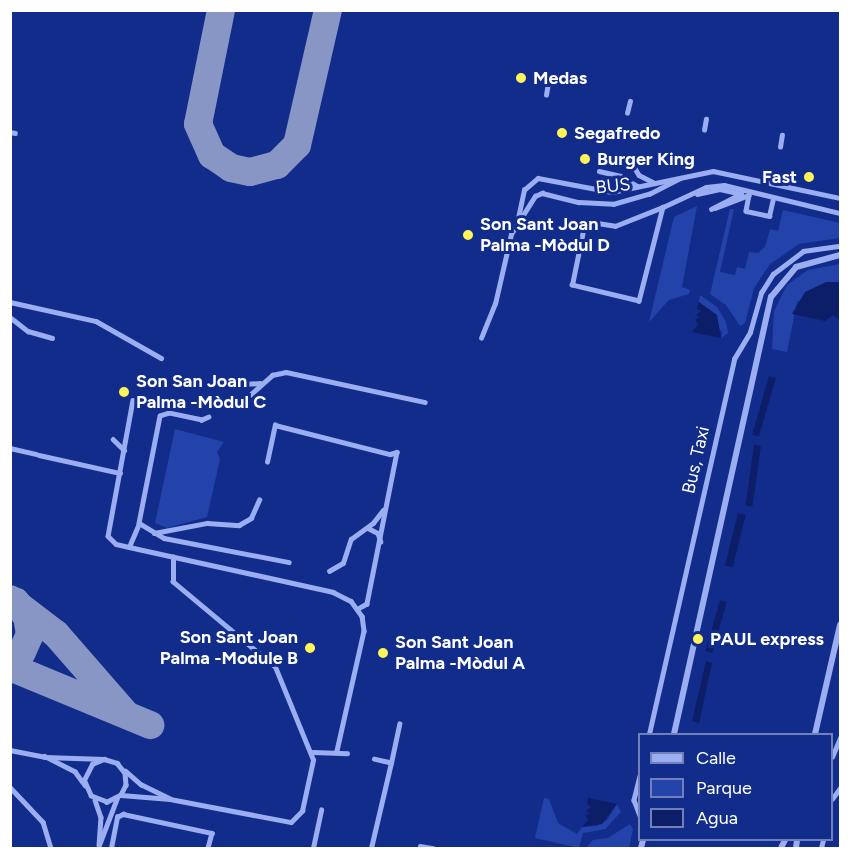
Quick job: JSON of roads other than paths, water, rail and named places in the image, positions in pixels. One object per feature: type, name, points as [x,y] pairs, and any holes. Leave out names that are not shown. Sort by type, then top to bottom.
[{"type":"street","points":[[674,733],[768,308],[789,273],[806,262],[840,255]]},
{"type":"street","points":[[825,258],[840,260]]},
{"type":"street","points":[[815,733],[840,625]]},
{"type":"lane","points":[[546,95],[548,83]]},
{"type":"lane","points":[[627,113],[630,101]]},
{"type":"lane","points":[[704,130],[706,119]]},
{"type":"lane","points":[[780,147],[782,135]]},
{"type":"lane","points":[[627,155],[639,175],[653,182]]},
{"type":"lane","points":[[599,171],[620,176],[637,186]]},
{"type":"lane","points":[[481,338],[495,304],[524,190],[538,178],[601,192],[687,175],[721,171],[840,198]]},
{"type":"lane","name":"BUS","points":[[518,218],[538,194],[614,204],[649,194],[687,175]]},
{"type":"lane","points":[[663,207],[639,301],[572,285],[585,221],[615,226],[718,185],[745,194],[840,213]]},
{"type":"lane","points":[[745,194],[713,208],[745,194]]},
{"type":"lane","points":[[745,194],[746,211],[769,216],[773,198]]},
{"type":"lane","name":"Bus, Taxi","points":[[649,733],[734,359],[750,332],[761,293],[773,274],[803,252],[840,246]]},
{"type":"lane","points":[[10,302],[96,321],[161,358]]},
{"type":"lane","points":[[10,317],[28,331],[52,338]]},
{"type":"lane","points":[[250,395],[260,383],[272,375],[286,372],[425,402]]},
{"type":"lane","points":[[227,379],[242,384],[260,383]]},
{"type":"lane","points":[[132,400],[125,453],[108,536],[116,544],[333,592],[358,609],[364,631],[337,751]]},
{"type":"lane","points":[[129,547],[139,523],[160,416],[169,413],[202,420],[209,417]]},
{"type":"lane","points":[[267,462],[275,425],[278,429],[390,454],[397,452],[383,510],[384,534],[367,604],[358,609]]},
{"type":"lane","points":[[113,439],[125,453]]},
{"type":"lane","points":[[10,448],[120,472]]},
{"type":"lane","points":[[150,532],[207,523],[239,525],[251,518],[259,500]]},
{"type":"lane","points":[[329,571],[343,563],[351,539],[365,529],[383,510]]},
{"type":"lane","points":[[139,523],[150,532],[289,562]]},
{"type":"lane","points":[[365,529],[375,530],[381,544]]},
{"type":"lane","points":[[95,800],[107,802],[119,797],[170,799],[291,822],[302,812],[313,767],[313,752],[275,667],[173,582],[173,557]]},
{"type":"lane","points":[[371,849],[399,724]]},
{"type":"lane","points":[[833,753],[840,738]]},
{"type":"lane","points":[[10,750],[45,757],[104,759],[122,768],[141,785],[170,799]]},
{"type":"lane","points":[[313,752],[347,753]]},
{"type":"lane","points":[[45,757],[75,772],[95,800],[101,817],[99,847]]},
{"type":"lane","points":[[85,786],[88,768],[104,759]]},
{"type":"lane","points":[[374,759],[391,763]]},
{"type":"lane","points":[[99,847],[126,785],[122,768]]},
{"type":"lane","points":[[638,781],[634,800],[638,813]]},
{"type":"lane","points":[[10,787],[43,822],[51,849]]},
{"type":"lane","points":[[313,849],[321,810]]},
{"type":"lane","points":[[111,849],[117,817],[123,814],[212,833],[208,849]]},
{"type":"lane","points":[[420,846],[433,849]]},
{"type":"water","points":[[826,282],[840,282],[840,320],[833,315],[825,321],[792,314],[805,292]]},
{"type":"water","points":[[699,302],[717,315],[721,338],[692,332],[698,325],[695,319],[700,318],[696,315],[701,311],[697,309]]},
{"type":"water","points":[[769,376],[776,378],[759,437],[752,435]]},
{"type":"water","points":[[754,445],[761,446],[752,506],[746,505]]},
{"type":"water","points":[[738,513],[746,515],[733,567],[725,565]]},
{"type":"water","points":[[720,600],[727,602],[712,653],[705,651]]},
{"type":"water","points":[[706,661],[712,663],[699,723],[692,721]]},
{"type":"water","points":[[588,798],[617,804],[602,824],[582,827],[588,820],[585,815],[590,814],[586,811],[591,807],[587,804]]},
{"type":"place","name":"Medas","points":[[521,78]]},
{"type":"place","name":"Segafredo","points":[[562,133]]},
{"type":"place","name":"Burger King","points":[[585,159]]},
{"type":"place","name":"Fast","points":[[809,177]]},
{"type":"place","name":"Son Sant Joan Palma -Mòdul D","points":[[468,235]]},
{"type":"place","name":"Son San Joan Palma -Mòdul C","points":[[124,392]]},
{"type":"place","name":"PAUL express","points":[[698,639]]},
{"type":"place","name":"Son Sant Joan Palma -Module B","points":[[310,648]]},
{"type":"place","name":"Son Sant Joan Palma -Mòdul A","points":[[383,653]]}]
